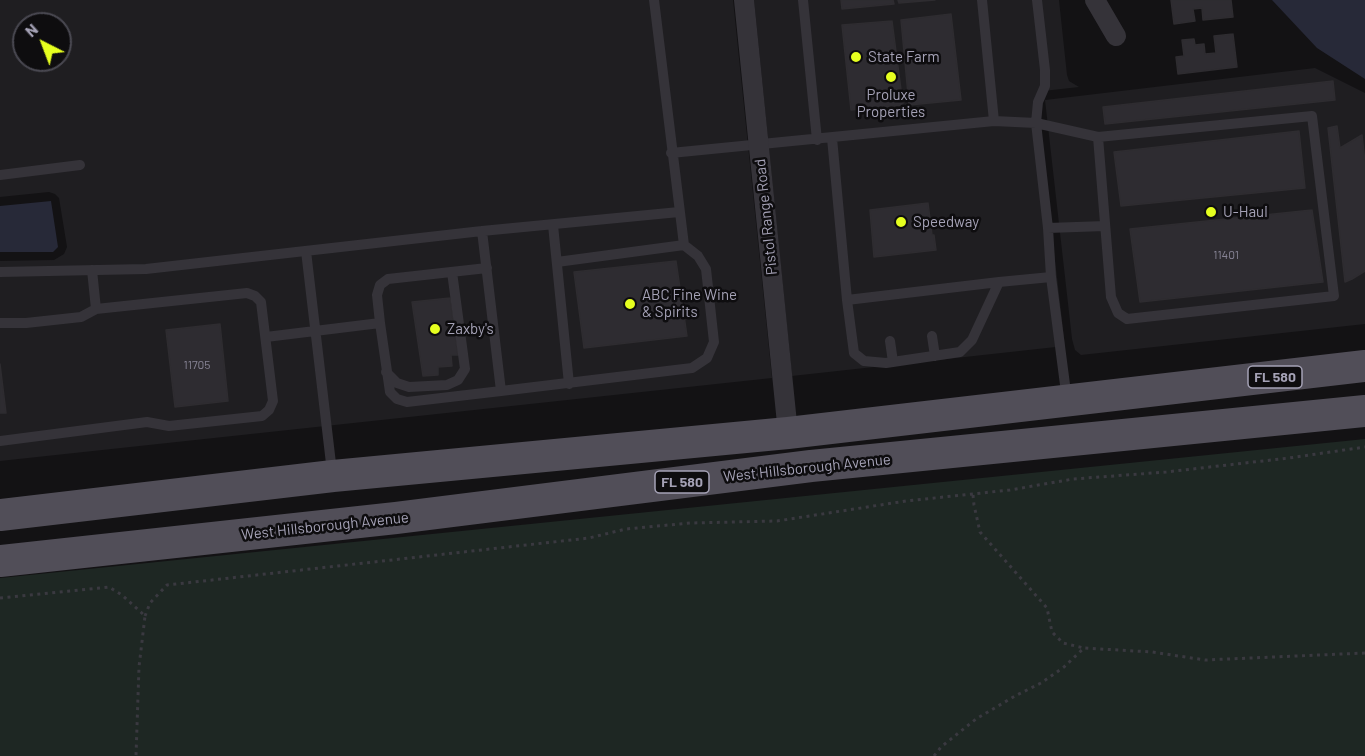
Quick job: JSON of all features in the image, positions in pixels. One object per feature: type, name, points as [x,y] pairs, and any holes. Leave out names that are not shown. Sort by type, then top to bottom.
[{"type":"main road","name":"FL 580","points":[[0,515],[333,476],[788,433],[1365,366]]},
{"type":"main road","points":[[811,466],[810,456],[820,450],[1126,417],[1184,388]]},
{"type":"main road","name":"West Hillsborough Avenue","points":[[0,561],[396,518],[811,466],[1365,411]]},
{"type":"main road","points":[[396,518],[455,491],[749,456],[788,433]]},
{"type":"street","name":"Pistol Range Road","points":[[744,0],[788,433]]},
{"type":"street","points":[[1095,0],[1116,36]]},
{"type":"lane","points":[[487,268],[388,279],[380,285],[377,295],[386,372],[390,392],[397,399],[407,402],[692,368],[707,358],[714,342],[706,269],[698,256],[684,245],[654,0]]},
{"type":"lane","points":[[803,0],[817,140]]},
{"type":"lane","points":[[982,0],[994,121]]},
{"type":"lane","points":[[1037,0],[1045,70],[1036,123],[1051,277],[1067,401]]},
{"type":"lane","points":[[671,153],[994,121],[1036,123],[1098,137],[1312,116],[1334,296],[1127,319],[1118,313],[1111,297],[1098,137]]},
{"type":"lane","points":[[832,138],[854,353],[864,361],[893,362],[960,352],[972,340],[999,282]]},
{"type":"lane","points":[[0,175],[80,165]]},
{"type":"lane","points":[[0,272],[146,269],[482,231],[679,212]]},
{"type":"lane","points":[[553,225],[569,384]]},
{"type":"lane","points":[[1048,228],[1106,226]]},
{"type":"lane","points":[[482,231],[501,391]]},
{"type":"lane","points":[[557,262],[684,245]]},
{"type":"lane","points":[[306,251],[333,476]]},
{"type":"lane","points":[[92,270],[96,309]]},
{"type":"lane","points":[[386,372],[398,383],[409,387],[447,385],[458,380],[465,369],[452,272]]},
{"type":"lane","points":[[847,300],[886,301],[999,282],[1051,277]]},
{"type":"lane","points":[[0,323],[26,323],[81,317],[96,309],[247,293],[255,296],[261,302],[273,401],[269,410],[262,416],[169,426],[147,422],[0,441]]},
{"type":"lane","points":[[266,337],[380,323]]},
{"type":"lane","points":[[932,336],[935,356]]},
{"type":"lane","points":[[890,341],[893,362]]},
{"type":"path","points":[[136,756],[139,667],[145,616],[150,603],[167,585],[589,538],[626,529],[700,523],[777,521],[906,501],[1010,490],[1074,478],[1177,470],[1365,447]]},
{"type":"path","points":[[973,495],[980,532],[1047,608],[1052,632],[1063,643],[1084,648],[1152,652],[1205,660],[1365,653]]},
{"type":"path","points":[[0,598],[109,587],[122,595],[145,616]]},
{"type":"path","points":[[934,756],[941,747],[976,719],[1041,683],[1064,667],[1084,648]]},
{"type":"shaded area","points":[[0,0],[733,0],[772,378],[0,461],[0,261],[54,260],[64,254],[67,247],[59,198],[49,192],[0,197]]},
{"type":"shaded area","points":[[754,0],[1059,0],[1067,75],[1069,81],[1079,87],[1043,91],[1036,97],[1065,346],[792,376]]},
{"type":"shaded area","name":"U-Haul","points":[[1315,68],[1365,93],[1365,324],[1081,355],[1075,350],[1072,339],[1045,100]]},
{"type":"shaded area","points":[[1365,439],[1365,756],[0,756],[0,578]]},
{"type":"water","points":[[1272,0],[1365,0],[1365,79],[1317,48]]},
{"type":"water","points":[[51,201],[58,247],[53,252],[0,252],[0,206]]},
{"type":"building","points":[[841,0],[893,0],[894,4],[842,9]]},
{"type":"building","points":[[898,0],[935,0],[899,3]]},
{"type":"building","points":[[1171,0],[1231,0],[1233,17],[1203,20],[1202,8],[1193,9],[1195,21],[1174,24]]},
{"type":"building","points":[[951,14],[961,100],[909,105],[901,20]]},
{"type":"building","points":[[892,21],[903,105],[851,110],[842,25]]},
{"type":"building","points":[[1233,34],[1237,67],[1178,74],[1176,57],[1184,56],[1182,40],[1194,39],[1195,45],[1204,44],[1205,54],[1216,53],[1214,36]]},
{"type":"building","points":[[1333,81],[1335,100],[1105,124],[1103,107]]},
{"type":"building","points":[[1337,126],[1340,148],[1362,135],[1365,162],[1365,271],[1345,282],[1328,128]]},
{"type":"building","points":[[1299,131],[1305,188],[1121,206],[1114,152]]},
{"type":"building","name":"Speedway","points":[[928,203],[936,250],[874,257],[870,210]]},
{"type":"building","name":"U-Haul","points":[[1312,210],[1323,282],[1140,302],[1130,229]]},
{"type":"building","name":"ABC Fine Wine & Spirits","points":[[676,261],[687,336],[584,348],[574,272]]},
{"type":"building","name":"Zaxby's","points":[[450,298],[458,355],[451,355],[452,366],[438,367],[438,375],[423,376],[412,302]]},
{"type":"building","points":[[220,324],[228,401],[175,407],[166,330]]},
{"type":"building","points":[[0,364],[6,413],[0,413]]},
{"type":"place","name":"State Farm","points":[[856,57]]},
{"type":"place","name":"Proluxe Properties","points":[[891,77]]},
{"type":"place","name":"U-Haul","points":[[1211,212]]},
{"type":"place","name":"Speedway","points":[[901,222]]},
{"type":"place","name":"ABC Fine Wine & Spirits","points":[[630,304]]},
{"type":"place","name":"Zaxby's","points":[[435,329]]}]
